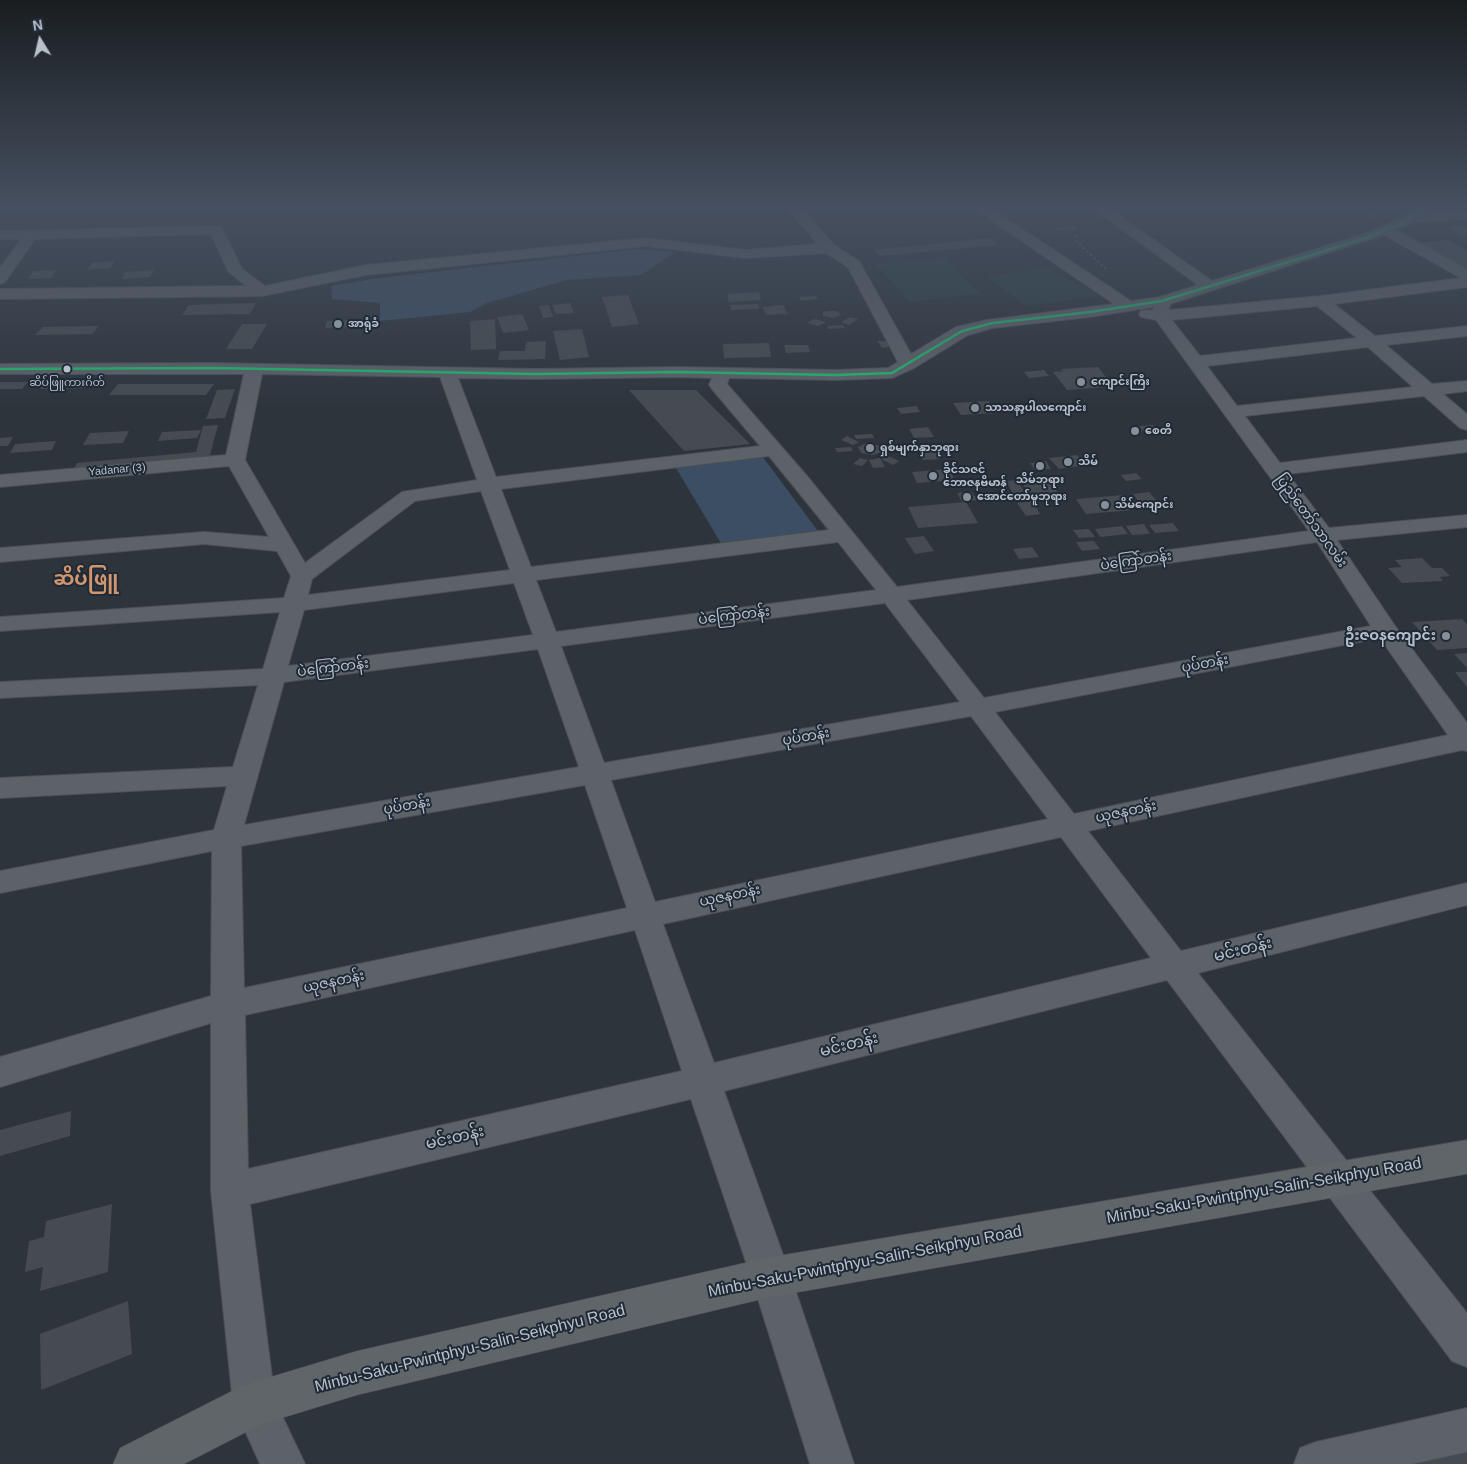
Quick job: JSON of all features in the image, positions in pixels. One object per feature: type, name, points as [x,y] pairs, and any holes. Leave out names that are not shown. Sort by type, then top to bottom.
[{"type":"main road","name":"Minbu-Saku-Pwintphyu-Salin-Seikphyu Road","points":[[136,1464],[254,1404],[357,1373],[771,1276],[1467,1157]]},
{"type":"street","points":[[245,277],[262,291]]},
{"type":"street","points":[[0,294],[262,291],[330,277]]},
{"type":"street","points":[[861,277],[908,364]]},
{"type":"street","points":[[1078,277],[1120,307]]},
{"type":"street","points":[[1197,277],[1208,285]]},
{"type":"street","points":[[1161,308],[1208,285],[1234,277]]},
{"type":"street","points":[[0,369],[254,369],[836,375],[892,372],[962,331],[993,323],[1120,307],[1161,308],[1320,300],[1467,282]]},
{"type":"street","points":[[1320,300],[1467,424]]},
{"type":"street","name":"ပြည်တော်သာလမ်း","points":[[1161,308],[1194,362],[1323,535],[1386,630],[1466,741]]},
{"type":"street","points":[[1194,362],[1467,331]]},
{"type":"street","points":[[254,369],[235,460],[302,576]]},
{"type":"street","points":[[447,372],[547,640],[593,774],[645,915],[771,1276],[832,1464]]},
{"type":"street","points":[[722,373],[718,385],[774,450],[892,595],[1335,1179],[1467,1346]]},
{"type":"street","points":[[1232,412],[1467,386]]},
{"type":"street","points":[[1274,470],[1467,446]]},
{"type":"street","points":[[282,1464],[254,1404],[230,1191],[226,838],[302,576],[409,496],[489,484],[774,450]]},
{"type":"street","name":"Yadanar (3)","points":[[0,480],[235,460]]},
{"type":"street","name":"ပဲကြော်တန်း","points":[[0,690],[273,676],[892,595],[1323,535],[1467,521]]},
{"type":"street","points":[[0,624],[294,604],[842,535]]},
{"type":"street","points":[[0,555],[204,538],[284,545]]},
{"type":"street","name":"ပုပ်တန်း","points":[[0,882],[226,838],[977,707],[1386,630]]},
{"type":"street","name":"ယုဇနတန်း","points":[[0,1072],[228,1005],[1067,824],[1466,741]]},
{"type":"street","points":[[0,788],[244,776]]},
{"type":"street","name":"မင်းတန်း","points":[[230,1191],[703,1080],[1467,894]]},
{"type":"street","points":[[1316,1464],[1467,1430]]},
{"type":"green space","points":[[888,277],[964,277],[981,294],[909,302]]},
{"type":"green space","points":[[987,277],[1063,277],[1100,296],[1026,306]]},
{"type":"water","points":[[607,277],[567,280],[487,303],[470,312],[380,321],[380,303],[332,299],[331,286],[379,278]]},
{"type":"water","points":[[762,456],[818,531],[722,545],[676,468]]},
{"type":"building","points":[[29,277],[51,277],[51,278],[28,279]]},
{"type":"building","points":[[123,277],[146,277],[122,279]]},
{"type":"building","points":[[759,292],[761,300],[729,302],[727,294]]},
{"type":"building","points":[[628,295],[639,324],[612,327],[602,297]]},
{"type":"building","points":[[816,296],[818,299],[801,301],[799,297]]},
{"type":"building","points":[[256,303],[250,314],[182,315],[189,305]]},
{"type":"building","points":[[570,303],[574,313],[556,314],[552,305]]},
{"type":"building","points":[[758,304],[759,309],[731,310],[730,305]]},
{"type":"building","points":[[549,305],[553,317],[543,318],[539,306]]},
{"type":"building","points":[[783,305],[788,314],[767,315],[762,307]]},
{"type":"building","points":[[837,311],[841,315],[833,318],[823,316],[823,312]]},
{"type":"building","points":[[522,314],[529,330],[503,333],[497,317]]},
{"type":"building","points":[[850,317],[858,319],[849,325],[841,322]]},
{"type":"building","points":[[495,319],[496,349],[471,350],[470,321]]},
{"type":"building","points":[[815,319],[826,322],[818,326],[807,323]]},
{"type":"building","name":"အာရုံခံ","points":[[351,320],[349,327],[325,328],[327,321]]},
{"type":"building","points":[[242,324],[267,324],[252,349],[226,349]]},
{"type":"building","points":[[843,325],[845,328],[829,329],[827,326]]},
{"type":"building","points":[[99,326],[92,334],[35,335],[43,327]]},
{"type":"building","points":[[582,329],[589,357],[560,360],[553,331]]},
{"type":"building","points":[[546,341],[545,359],[498,360],[500,351],[525,351],[526,342]]},
{"type":"building","points":[[877,341],[886,341],[890,347],[882,348]]},
{"type":"building","points":[[769,343],[771,357],[724,358],[723,344]]},
{"type":"building","points":[[784,345],[808,345],[810,352],[786,353]]},
{"type":"building","name":"ကျောင်းကြီး","points":[[1098,367],[1106,377],[1098,377],[1106,387],[1067,390],[1053,372],[1063,371],[1061,369]]},
{"type":"building","points":[[1044,370],[1049,376],[1029,378],[1024,372]]},
{"type":"building","points":[[47,380],[96,380],[89,388],[40,389]]},
{"type":"building","points":[[0,382],[28,382],[22,389],[0,389]]},
{"type":"building","points":[[118,384],[214,384],[206,395],[109,395]]},
{"type":"building","points":[[235,389],[225,418],[206,419],[217,390]]},
{"type":"building","points":[[629,390],[696,390],[750,444],[684,451]]},
{"type":"building","name":"သာသနာ့ပါလကျောင်း","points":[[989,401],[997,413],[961,415],[953,403]]},
{"type":"building","points":[[917,406],[920,412],[901,414],[897,408]]},
{"type":"building","points":[[218,425],[209,459],[73,470],[77,463],[196,452],[203,426]]},
{"type":"building","points":[[1153,425],[1161,434],[1147,435],[1139,426]]},
{"type":"building","points":[[928,427],[934,437],[914,438],[909,429]]},
{"type":"building","name":"စေတီ","points":[[1130,429],[1142,430],[1142,432],[1137,434],[1129,431]]},
{"type":"building","points":[[201,430],[197,438],[158,441],[162,432]]},
{"type":"building","points":[[129,431],[123,443],[83,445],[90,433]]},
{"type":"building","points":[[872,434],[874,438],[856,439],[854,435]]},
{"type":"building","points":[[847,436],[859,442],[853,445],[841,440]]},
{"type":"building","points":[[13,437],[8,446],[0,446],[0,438]]},
{"type":"building","points":[[56,441],[52,450],[10,453],[15,444]]},
{"type":"building","name":"ရှစ်မျက်နှာဘုရား","points":[[866,443],[881,446],[882,452],[873,455],[861,453],[858,447]]},
{"type":"building","points":[[851,447],[853,451],[837,452],[835,448]]},
{"type":"building","points":[[936,451],[940,459],[923,460],[919,453]]},
{"type":"building","name":"သိမ်","points":[[1077,455],[1087,465],[1059,469],[1049,458]]},
{"type":"building","points":[[888,456],[899,461],[893,465],[881,459]]},
{"type":"building","points":[[860,458],[868,460],[862,466],[853,464]]},
{"type":"building","points":[[880,458],[885,467],[873,468],[869,460]]},
{"type":"building","name":"သိမ်ဘုရား","points":[[1046,461],[1051,469],[1035,470],[1030,463]]},
{"type":"building","name":"ခိုင်သဇင် ဘောဇနဗိမာန်","points":[[949,469],[955,480],[917,483],[912,472]]},
{"type":"building","points":[[1136,473],[1142,479],[1126,481],[1121,475]]},
{"type":"building","points":[[1048,476],[1060,497],[1031,498],[1019,477]]},
{"type":"building","points":[[1017,480],[1028,498],[1016,499],[1006,481]]},
{"type":"building","name":"အောင်တော်မူဘုရား","points":[[972,492],[977,500],[962,502],[957,493]]},
{"type":"building","points":[[1149,492],[1156,500],[1139,502],[1133,494]]},
{"type":"building","name":"သိမ်ကျောင်း","points":[[1123,495],[1134,510],[1086,514],[1076,499]]},
{"type":"building","points":[[1032,501],[1040,514],[1026,516],[1017,503]]},
{"type":"building","points":[[966,502],[978,523],[918,528],[908,507]]},
{"type":"building","points":[[1173,523],[1179,531],[1155,533],[1149,525]]},
{"type":"building","points":[[1144,524],[1150,534],[1132,535],[1126,526]]},
{"type":"building","points":[[1122,526],[1128,534],[1100,537],[1095,529]]},
{"type":"building","points":[[1089,529],[1095,537],[1079,538],[1073,530]]},
{"type":"building","points":[[924,536],[934,551],[915,554],[905,538]]},
{"type":"building","points":[[1094,541],[1100,549],[1082,551],[1076,542]]},
{"type":"building","points":[[1032,547],[1039,557],[1019,559],[1013,549]]},
{"type":"building","points":[[1422,558],[1432,568],[1442,568],[1450,576],[1440,577],[1443,581],[1402,583],[1388,568],[1402,567],[1395,560]]},
{"type":"building","name":"ဦးဇဝနကျောင်း","points":[[1462,619],[1467,624],[1467,648],[1437,650],[1412,622]]},
{"type":"building","points":[[1467,653],[1467,668],[1454,654]]},
{"type":"building","points":[[1455,672],[1467,672],[1467,687]]},
{"type":"building","points":[[71,1111],[70,1136],[0,1156],[0,1130]]},
{"type":"building","points":[[112,1204],[108,1272],[40,1291],[43,1267],[25,1272],[29,1241],[44,1237],[46,1221]]},
{"type":"building","points":[[128,1301],[132,1354],[41,1390],[40,1334]]},
{"type":"building","points":[[1467,1452],[1467,1464],[1418,1464],[1418,1463]]},
{"type":"transit line","points":[[0,369],[212,368],[536,374],[677,372],[836,375],[892,373],[962,331],[993,323],[1090,312],[1162,301],[1239,277]]},
{"type":"place","name":"အာရုံခံ","points":[[338,324]]},
{"type":"place","name":"ဆိပ်ဖြူကားဂိတ်","points":[[67,369]]},
{"type":"place","name":"ကျောင်းကြီး","points":[[1081,382]]},
{"type":"place","name":"သာသနာ့ပါလကျောင်း","points":[[975,408]]},
{"type":"place","name":"စေတီ","points":[[1135,431]]},
{"type":"place","name":"ရှစ်မျက်နှာဘုရား","points":[[870,448]]},
{"type":"place","name":"သိမ်","points":[[1068,462]]},
{"type":"place","name":"သိမ်ဘုရား","points":[[1040,466]]},
{"type":"place","name":"ခိုင်သဇင် ဘောဇနဗိမာန်","points":[[933,476]]},
{"type":"place","name":"အောင်တော်မူဘုရား","points":[[967,497]]},
{"type":"place","name":"သိမ်ကျောင်း","points":[[1105,505]]},
{"type":"place","name":"ဦးဇဝနကျောင်း","points":[[1446,636]]},
{"type":"district","name":"ဆိပ်ဖြူ","points":[[86,580]]}]
